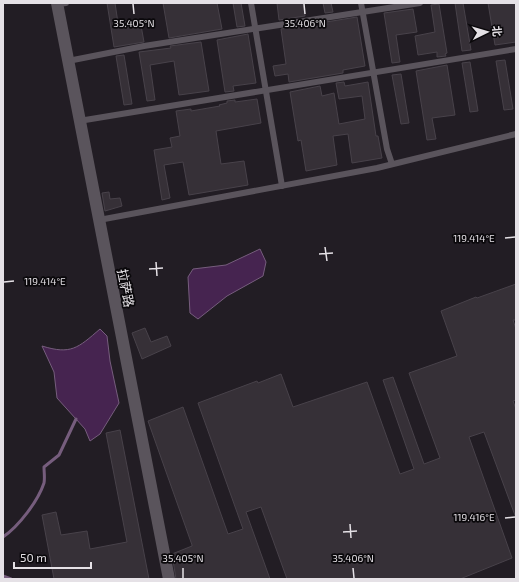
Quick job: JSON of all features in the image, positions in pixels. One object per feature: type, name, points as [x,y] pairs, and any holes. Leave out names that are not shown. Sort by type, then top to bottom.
[{"type":"street","name":"拉萨路","points":[[60,4],[68,61],[98,220],[169,579]]},
{"type":"lane","points":[[250,3],[282,186]]},
{"type":"lane","points":[[361,3],[387,149],[392,164]]},
{"type":"lane","points":[[68,61],[144,46],[420,3]]},
{"type":"lane","points":[[80,122],[516,49]]},
{"type":"lane","points":[[98,220],[377,168],[516,134]]},
{"type":"shaded area","points":[[260,249],[266,262],[263,276],[227,296],[198,319],[190,313],[188,277],[193,269],[226,265]]},
{"type":"shaded area","points":[[100,329],[107,336],[110,361],[119,403],[100,434],[90,441],[85,429],[57,398],[54,372],[42,346],[60,350],[74,348],[86,341]]},
{"type":"building","points":[[107,3],[115,3],[118,23],[140,20],[144,42],[114,47]]},
{"type":"building","points":[[163,3],[217,3],[222,29],[169,38]]},
{"type":"building","points":[[233,3],[241,3],[245,26],[237,27]]},
{"type":"building","points":[[277,3],[303,3],[305,16],[279,20]]},
{"type":"building","points":[[323,3],[331,3],[333,12],[325,13]]},
{"type":"building","points":[[455,3],[463,3],[471,50],[462,51]]},
{"type":"building","points":[[488,3],[516,3],[516,42],[495,45]]},
{"type":"building","points":[[439,4],[447,53],[445,54],[446,56],[437,57],[437,52],[418,55],[415,36],[435,32],[431,5]]},
{"type":"building","points":[[413,9],[417,32],[396,35],[400,62],[392,63],[384,13]]},
{"type":"building","points":[[357,17],[365,66],[343,70],[343,73],[289,82],[288,74],[275,76],[273,66],[286,64],[281,29],[307,25],[307,28],[327,25],[326,22]]},
{"type":"building","points":[[248,34],[256,83],[233,86],[234,91],[225,92],[217,40]]},
{"type":"building","points":[[201,42],[209,91],[179,95],[174,61],[150,65],[155,100],[147,101],[139,52]]},
{"type":"building","points":[[124,55],[132,104],[124,105],[116,56]]},
{"type":"building","points":[[505,60],[513,109],[504,110],[496,61]]},
{"type":"building","points":[[470,62],[478,111],[470,112],[462,63]]},
{"type":"building","points":[[447,65],[455,115],[432,118],[436,139],[427,140],[416,71]]},
{"type":"building","points":[[401,74],[409,123],[401,124],[392,75]]},
{"type":"building","points":[[344,82],[345,86],[368,82],[376,136],[378,136],[382,158],[352,163],[348,134],[333,136],[337,165],[306,171],[301,140],[298,141],[290,92],[320,86],[322,96],[334,93],[339,124],[365,119],[362,96],[339,99],[336,83]]},
{"type":"building","points":[[257,99],[261,123],[216,131],[221,164],[244,161],[248,185],[189,195],[183,162],[164,165],[170,198],[162,200],[154,150],[172,147],[170,138],[180,136],[176,111],[191,109],[191,111],[220,106],[219,105],[227,103],[227,101],[235,100],[235,102]]},
{"type":"building","points":[[109,192],[110,199],[120,198],[122,206],[105,211],[102,193]]},
{"type":"building","points":[[516,284],[516,320],[513,320],[516,329],[516,400],[513,401],[516,409],[516,518],[484,432],[469,437],[512,558],[460,579],[287,579],[261,507],[246,512],[270,579],[176,579],[172,554],[192,545],[148,421],[183,407],[228,534],[243,529],[198,403],[257,381],[258,383],[281,374],[293,407],[367,382],[400,474],[414,469],[383,380],[393,377],[424,464],[440,458],[409,373],[457,356],[441,311],[476,297],[477,298]]},
{"type":"building","points":[[145,328],[151,342],[167,336],[171,346],[142,359],[132,333]]},
{"type":"building","points":[[120,430],[149,579],[54,579],[42,515],[56,512],[61,535],[87,531],[90,549],[127,542],[106,433]]},
{"type":"waterway","points":[[3,537],[21,520],[33,505],[44,483],[44,467],[59,455],[76,419]]},
{"type":"waterway","points":[[3,576],[11,579]]}]
